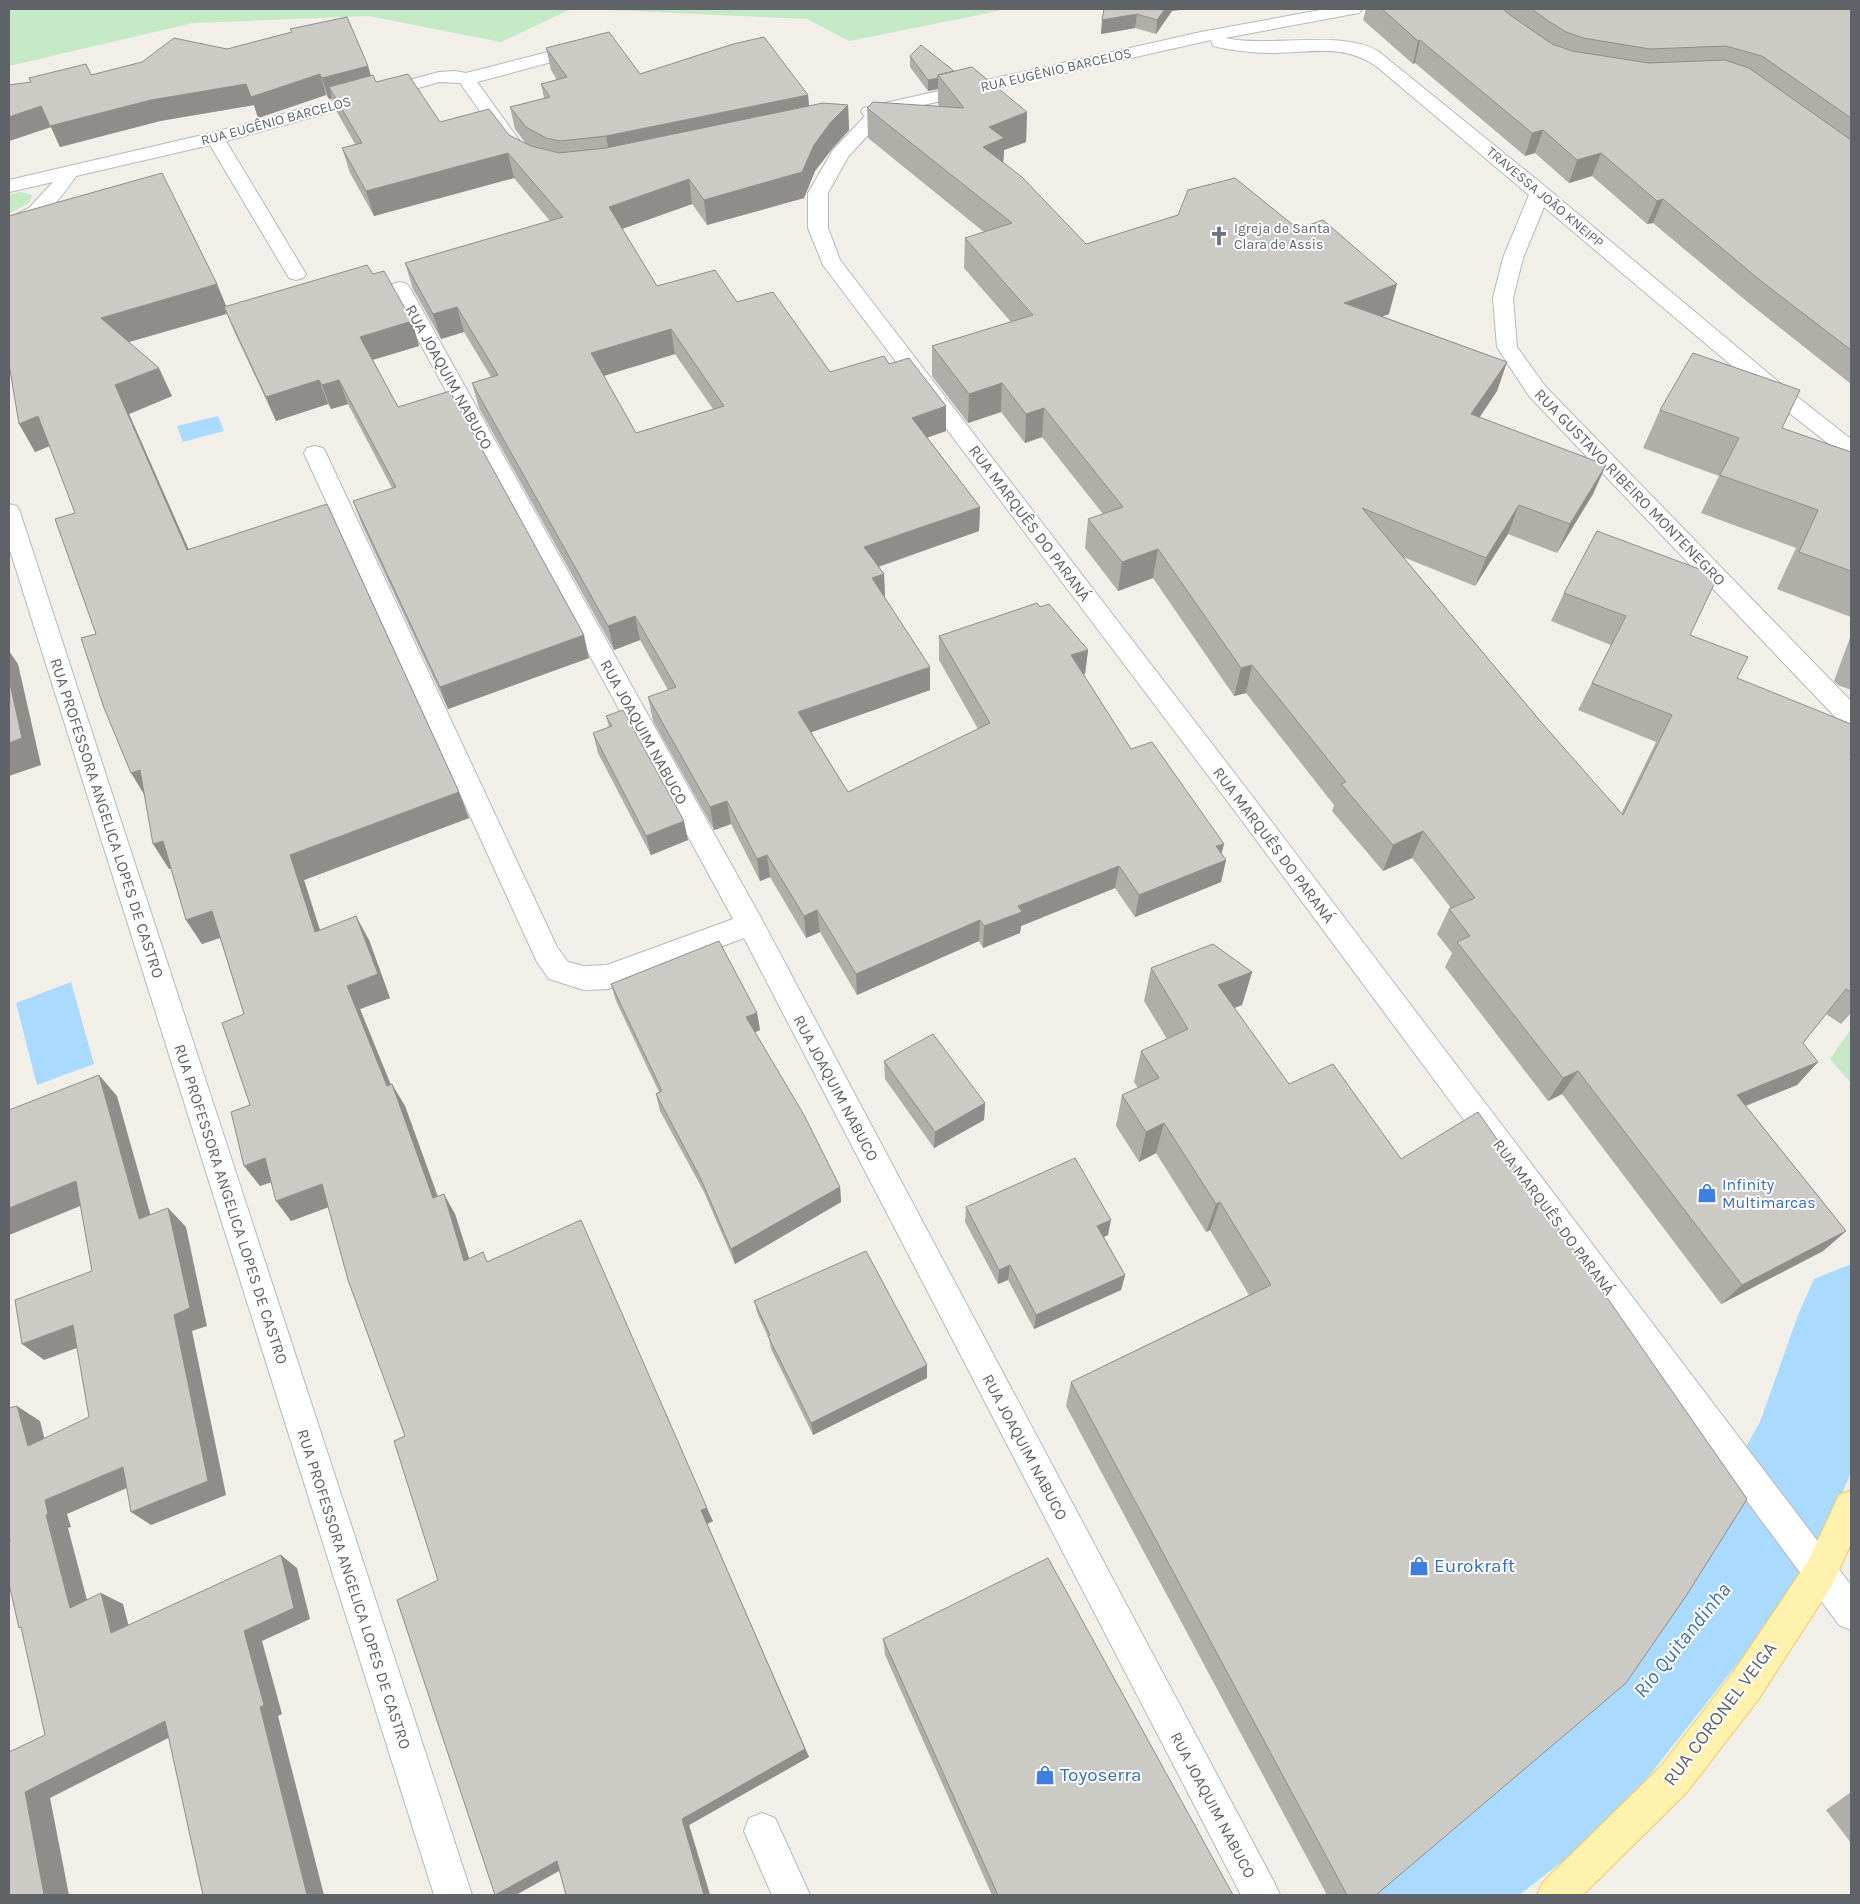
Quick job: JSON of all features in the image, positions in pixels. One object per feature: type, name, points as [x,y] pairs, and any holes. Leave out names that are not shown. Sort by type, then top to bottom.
[{"type":"main road","name":"RUA CORONEL VEIGA","points":[[1556,1895],[1674,1779],[1744,1687],[1820,1573],[1851,1508]]},
{"type":"street","name":"RUA EUGÊNIO BARCELOS","points":[[852,116],[1200,37],[1353,9]]},
{"type":"street","name":"TRAVESSA JOÃO KNEIPP","points":[[1200,37],[1234,46],[1290,47],[1330,45],[1349,47],[1366,52],[1382,62],[1540,192],[1778,393],[1851,450]]},
{"type":"street","name":"RUA EUGÊNIO BARCELOS","points":[[9,186],[215,138],[439,77],[455,76],[466,79],[586,48]]},
{"type":"street","points":[[466,79],[522,156]]},
{"type":"street","name":"RUA MARQUÊS DO PARANÁ","points":[[881,110],[840,154],[818,194],[818,228],[830,261],[1237,795],[1851,1613]]},
{"type":"street","points":[[215,138],[296,274]]},
{"type":"street","points":[[9,226],[36,212],[54,194],[69,172]]},
{"type":"street","name":"RUA GUSTAVO RIBEIRO MONTENEGRO","points":[[1540,192],[1513,258],[1503,298],[1507,346],[1538,391],[1851,717]]},
{"type":"street","name":"RUA JOAQUIM NABUCO","points":[[400,288],[750,924],[1261,1895]]},
{"type":"street","points":[[315,453],[547,954],[559,971],[584,978],[608,976],[750,924]]},
{"type":"street","name":"RUA PROFESSORA ANGELICA LOPES DE CASTRO","points":[[9,512],[452,1895]]},
{"type":"street","points":[[762,1831],[791,1895]]},
{"type":"green space","points":[[9,9],[571,9],[501,42],[369,16],[193,23],[9,66]]},
{"type":"green space","points":[[587,9],[999,9],[998,11],[849,41],[807,19]]},
{"type":"green space","points":[[21,192],[32,195],[30,202],[9,214],[9,195]]},
{"type":"green space","points":[[1851,1029],[1851,1083],[1830,1059]]},
{"type":"water","points":[[218,416],[224,431],[183,442],[177,426]]},
{"type":"water","points":[[71,982],[94,1064],[37,1085],[16,1003]]},
{"type":"building","points":[[1104,9],[1165,9],[1157,20],[1137,14],[1102,20]]},
{"type":"building","points":[[1382,9],[1503,9],[1552,44],[1572,51],[1649,63],[1725,60],[1749,68],[1851,140],[1851,350],[1761,281],[1663,199],[1657,201],[1601,153],[1577,160],[1543,130],[1532,133],[1420,40],[1418,41]]},
{"type":"building","points":[[1532,9],[1851,9],[1851,118],[1762,56],[1726,46],[1650,49],[1583,38],[1566,32]]},
{"type":"building","points":[[347,17],[368,66],[322,78],[320,74],[251,97],[246,84],[151,100],[50,126],[41,106],[9,117],[9,85],[31,82],[29,78],[86,64],[91,75],[142,62],[174,38],[227,49],[292,32],[290,29]]},
{"type":"building","points":[[609,32],[640,74],[733,44],[764,37],[808,95],[606,136],[560,141],[546,138],[526,127],[510,107],[550,97],[541,84],[567,77],[546,48]]},
{"type":"building","points":[[921,45],[954,71],[928,80],[910,56]]},
{"type":"building","points":[[972,67],[1027,112],[989,127],[1004,138],[983,147],[1022,177],[1086,244],[1178,215],[1188,190],[1235,178],[1298,229],[1323,220],[1397,284],[1344,303],[1507,362],[1471,414],[1606,465],[1570,524],[1519,505],[1486,558],[1362,508],[1541,722],[1623,815],[1672,715],[1592,683],[1626,616],[1564,593],[1597,531],[1718,576],[1690,635],[1748,657],[1737,678],[1851,724],[1851,992],[1846,989],[1803,1043],[1818,1062],[1737,1095],[1846,1231],[1742,1285],[1578,1071],[1563,1078],[1457,942],[1470,936],[1449,909],[1475,898],[1423,831],[1393,845],[1341,784],[1346,782],[1252,665],[1241,668],[1158,549],[1122,562],[1088,519],[1123,507],[1044,408],[1026,414],[1002,383],[969,394],[932,346],[1033,315],[965,238],[1012,223],[867,108],[873,102],[964,108],[938,75]]},
{"type":"building","points":[[408,74],[440,122],[489,109],[509,135],[531,146],[559,153],[606,148],[823,103],[848,105],[830,123],[814,145],[802,172],[704,200],[689,179],[609,207],[657,286],[715,270],[737,302],[773,292],[830,372],[884,356],[889,364],[909,358],[946,406],[912,418],[980,507],[864,547],[884,574],[872,578],[930,667],[798,712],[848,792],[990,723],[939,636],[1037,603],[1040,607],[1049,604],[1088,650],[1071,655],[1131,749],[1152,742],[1224,844],[1216,846],[1226,860],[1139,895],[1119,866],[1018,906],[1022,912],[984,926],[980,920],[856,974],[817,910],[804,916],[767,855],[757,859],[727,801],[710,807],[648,697],[676,687],[635,616],[608,626],[472,383],[498,375],[457,307],[433,314],[405,263],[563,217],[508,153],[366,191],[342,148],[362,143],[329,87],[373,75],[376,82]],"holes":[[[671,329],[724,406],[636,433],[591,353]]]},
{"type":"building","points":[[162,173],[217,284],[101,318],[159,368],[115,385],[187,550],[327,504],[459,792],[290,855],[315,932],[356,916],[378,974],[347,986],[387,1086],[392,1084],[433,1198],[444,1194],[464,1261],[483,1252],[487,1262],[581,1220],[707,1508],[701,1510],[805,1749],[682,1819],[704,1895],[566,1895],[557,1861],[495,1895],[397,1600],[438,1580],[394,1441],[405,1436],[348,1280],[322,1184],[276,1201],[265,1158],[244,1166],[231,1112],[250,1105],[222,1023],[244,1014],[212,911],[186,920],[163,841],[153,844],[140,770],[131,773],[104,708],[81,638],[96,634],[55,519],[75,513],[38,416],[19,424],[9,364],[9,216]]},
{"type":"building","points":[[367,265],[373,274],[384,271],[412,321],[360,337],[398,407],[450,391],[584,635],[440,687],[353,501],[396,487],[339,380],[322,385],[319,380],[266,397],[224,307]]},
{"type":"building","points":[[1693,353],[1800,390],[1782,428],[1851,452],[1851,571],[1799,552],[1818,510],[1720,475],[1739,438],[1660,410]]},
{"type":"building","points":[[9,679],[22,738],[9,743]]},
{"type":"building","points":[[623,710],[684,821],[646,836],[593,733],[612,726],[606,716]]},
{"type":"building","points":[[719,941],[757,1013],[746,1017],[804,1115],[840,1187],[731,1249],[700,1177],[656,1094],[662,1091],[611,984]]},
{"type":"building","name":"Eurokraft","points":[[1213,944],[1252,972],[1218,985],[1289,1084],[1333,1064],[1401,1159],[1478,1112],[1747,1499],[1686,1596],[1626,1683],[1376,1895],[1347,1895],[1071,1382],[1271,1285],[1220,1202],[1216,1204],[1164,1123],[1146,1132],[1122,1095],[1159,1078],[1141,1051],[1188,1029],[1151,968]]},
{"type":"building","points":[[933,1034],[985,1103],[935,1132],[884,1061]]},
{"type":"building","points":[[99,1075],[139,1219],[168,1208],[190,1308],[174,1315],[208,1481],[131,1512],[123,1467],[45,1500],[48,1514],[46,1515],[70,1608],[101,1593],[111,1633],[281,1555],[294,1608],[244,1631],[264,1705],[260,1707],[307,1895],[203,1895],[165,1721],[25,1792],[44,1895],[9,1895],[9,1752],[45,1735],[21,1627],[19,1628],[9,1584],[9,1408],[17,1406],[28,1446],[89,1417],[73,1325],[22,1344],[15,1300],[92,1271],[76,1181],[9,1208],[9,1110]]},
{"type":"building","points":[[1075,1158],[1111,1220],[1097,1226],[1125,1275],[1036,1315],[1010,1265],[999,1270],[966,1207]]},
{"type":"building","points":[[866,1251],[927,1365],[811,1423],[768,1336],[770,1335],[754,1301]]},
{"type":"building","name":"Toyoserra","points":[[1048,1558],[1233,1895],[998,1895],[883,1639]]},
{"type":"waterway","name":"Rio Quitandinha","points":[[1417,1895],[1568,1781],[1746,1560],[1805,1450],[1851,1315]]},
{"type":"place","name":"Igreja de Santa Clara de Assis","points":[[1219,236]]},
{"type":"place","name":"Infinity Multimarcas","points":[[1707,1193]]},
{"type":"place","name":"Eurokraft","points":[[1419,1566]]},
{"type":"place","name":"Toyoserra","points":[[1045,1775]]}]
